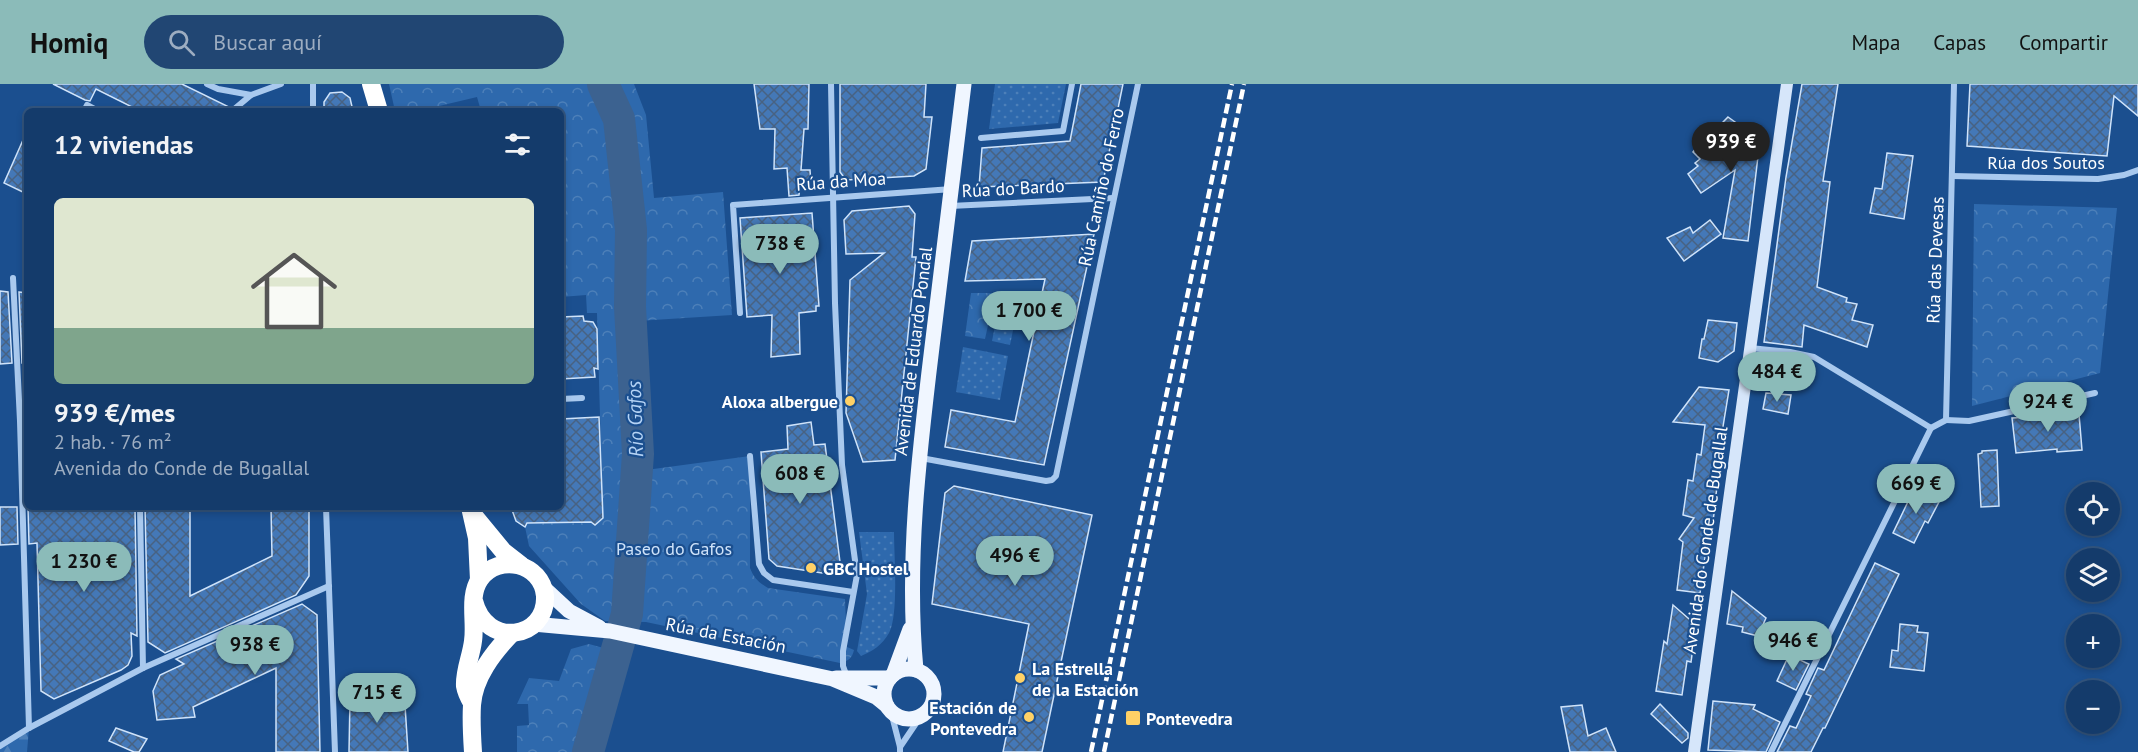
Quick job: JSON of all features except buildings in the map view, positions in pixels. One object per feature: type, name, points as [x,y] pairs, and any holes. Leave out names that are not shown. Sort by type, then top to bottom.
[{"type":"highway","points":[[371,84],[378,108]]},
{"type":"highway","points":[[472,512],[490,538],[521,565],[531,570],[542,586],[545,596],[540,617],[524,631],[512,633],[501,633],[491,629],[477,612],[474,601]]},
{"type":"highway","points":[[472,512],[478,551],[479,580]]},
{"type":"highway","points":[[472,703],[465,689],[465,674],[473,640],[475,591],[479,580],[497,565],[509,563],[521,565]]},
{"type":"highway","points":[[472,752],[472,703],[483,670],[495,651],[512,633]]},
{"type":"main road","name":"Avenida de Eduardo Pondal","points":[[916,670],[912,623],[920,458],[964,84]]},
{"type":"main road","name":"Rúa da Estación","points":[[542,586],[569,611],[610,632]]},
{"type":"main road","name":"Avenida de Eduardo Pondal","points":[[891,677],[912,623]]},
{"type":"main road","name":"Rúa da Estación","points":[[533,624],[610,632],[844,681],[891,677]]},
{"type":"main road","points":[[908,669],[916,670],[929,680],[934,692],[931,705],[921,716],[906,719],[889,709],[884,690],[891,677],[908,669]]},
{"type":"main road","name":"Rúa da Estación","points":[[844,681],[876,698],[889,709]]},
{"type":"street","points":[[207,84],[218,89],[251,95]]},
{"type":"street","points":[[236,108],[251,95],[281,84]]},
{"type":"street","points":[[313,84],[313,108]]},
{"type":"street","points":[[831,84],[832,197],[842,465],[857,574],[843,659],[844,681]]},
{"type":"street","points":[[981,138],[1063,130],[1072,84]]},
{"type":"street","name":"Rúa Camiño do Ferro","points":[[920,458],[1046,481],[1056,476],[1138,84]]},
{"type":"street","name":"Avenida do Conde de Bugallal","points":[[1694,752],[1787,84]]},
{"type":"street","name":"Rúa das Devesas","points":[[1946,420],[1954,84]]},
{"type":"street","name":"Rúa dos Soutos","points":[[1952,176],[2098,179],[2124,175],[2138,170]]},
{"type":"street","name":"Rúa da Moa","points":[[740,313],[733,204],[952,189]]},
{"type":"street","name":"Rúa do Bardo","points":[[950,206],[1113,198]]},
{"type":"street","points":[[13,278],[24,421]]},
{"type":"street","points":[[1750,348],[1814,357],[1931,428]]},
{"type":"street","points":[[1771,752],[1931,428],[1946,420],[1969,421],[2095,393]]},
{"type":"street","points":[[564,399],[582,398]]},
{"type":"street","points":[[750,456],[759,564],[764,573],[773,580],[853,592]]},
{"type":"street","points":[[25,510],[29,728]]},
{"type":"street","points":[[140,510],[143,668]]},
{"type":"street","points":[[326,510],[335,752]]},
{"type":"street","points":[[0,746],[29,728],[143,668],[329,586]]},
{"type":"street","points":[[889,709],[900,750]]},
{"type":"street","points":[[900,750],[921,716]]},
{"type":"green space","name":"Paseo do Gafos","points":[[389,84],[634,84],[646,115],[654,198],[723,192],[732,315],[637,321],[646,470],[750,456],[750,568],[757,580],[768,588],[845,599],[847,647],[854,650],[850,659],[840,663],[646,622],[605,621],[581,604],[529,546],[525,527],[527,523],[591,522],[603,517],[597,313],[587,313],[586,295],[564,297],[564,108],[480,108],[477,97],[431,108],[394,108]]},
{"type":"green space","points":[[995,84],[1066,84],[1058,123],[989,129]]},
{"type":"green space","points":[[1974,204],[2117,208],[2100,373],[1972,406]]},
{"type":"green space","points":[[1002,291],[1021,291],[1010,345],[992,341]]},
{"type":"green space","points":[[971,293],[995,293],[985,339],[965,336]]},
{"type":"green space","points":[[963,347],[1008,356],[1000,400],[956,392]]},
{"type":"green space","points":[[859,532],[894,532],[895,569],[894,613],[889,633],[877,647],[861,656],[857,651],[867,594]]},
{"type":"green space","points":[[589,644],[611,650],[582,752],[517,752],[517,726],[529,725],[528,704],[517,704],[529,678],[559,681],[571,649]]},
{"type":"green space","points":[[29,728],[27,752],[0,752],[0,747]]},
{"type":"waterway","name":"Río Gafos","points":[[588,752],[627,614],[638,454],[630,307],[631,230],[619,119],[603,84]]},
{"type":"railway","points":[[1091,752],[1232,84]]},
{"type":"railway","points":[[1104,752],[1244,84]]},
{"type":"place","name":"Aloxa albergue","points":[[850,401]]},
{"type":"place","name":"GBC Hostel","points":[[811,568]]},
{"type":"place","name":"La Estrella de la Estación","points":[[1020,678]]},
{"type":"place","name":"Estación de Pontevedra","points":[[1029,717]]},
{"type":"place","name":"Pontevedra","points":[[1133,718]]}]
